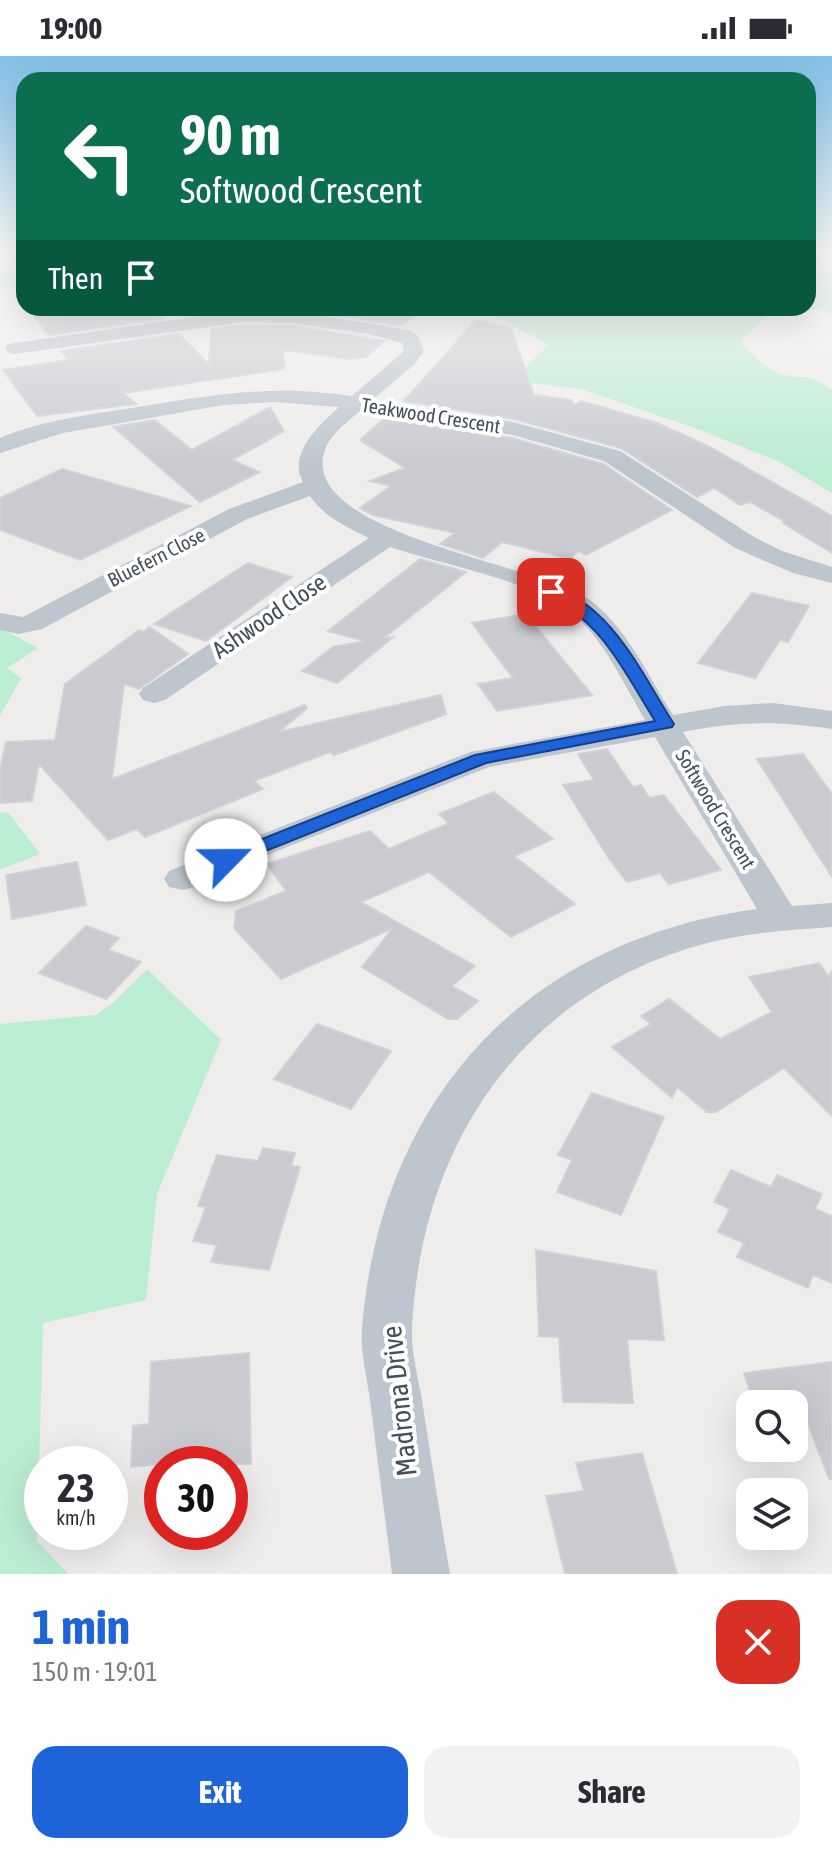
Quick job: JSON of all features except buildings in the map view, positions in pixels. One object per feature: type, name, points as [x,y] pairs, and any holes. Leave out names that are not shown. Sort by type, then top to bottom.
[{"type":"street","points":[[15,348],[187,324]]},
{"type":"street","points":[[315,486],[310,460],[316,444],[414,351],[411,340],[401,334],[340,324]]},
{"type":"street","name":"Teakwood Crescent","points":[[0,446],[32,433],[91,421],[250,396],[296,396],[518,428],[612,456],[755,549],[783,562],[832,575]]},
{"type":"street","name":"Softwood Crescent","points":[[315,486],[334,509],[384,539],[525,580],[578,604],[608,634],[666,724],[781,918]]},
{"type":"street","name":"Bluefern Close","points":[[0,621],[19,626],[32,623],[238,514],[315,486]]},
{"type":"street","name":"Ashwood Close","points":[[154,694],[384,539]]},
{"type":"street","points":[[182,879],[270,841],[481,759],[666,724],[773,712],[832,720]]},
{"type":"street","name":"Madrona Drive","points":[[421,1574],[387,1332],[399,1233],[419,1171],[477,1069],[535,1011],[567,988],[640,952],[680,937],[781,918],[832,915]]},
{"type":"green space","points":[[509,324],[758,324],[740,341],[760,361],[772,370],[812,378],[832,390],[832,493],[780,462],[692,427],[581,389],[512,381],[549,344]]},
{"type":"green space","points":[[0,628],[38,648],[7,668],[21,678],[0,716]]},
{"type":"green space","points":[[8,812],[40,854],[0,870],[0,813]]},
{"type":"green space","points":[[147,969],[221,1040],[157,1194],[146,1300],[43,1323],[40,1446],[24,1446],[24,1550],[45,1550],[68,1574],[0,1574],[0,1024],[96,1015],[113,1003]]},
{"type":"route","points":[[226,860],[481,759],[666,724],[608,634],[578,604],[551,592]]}]
